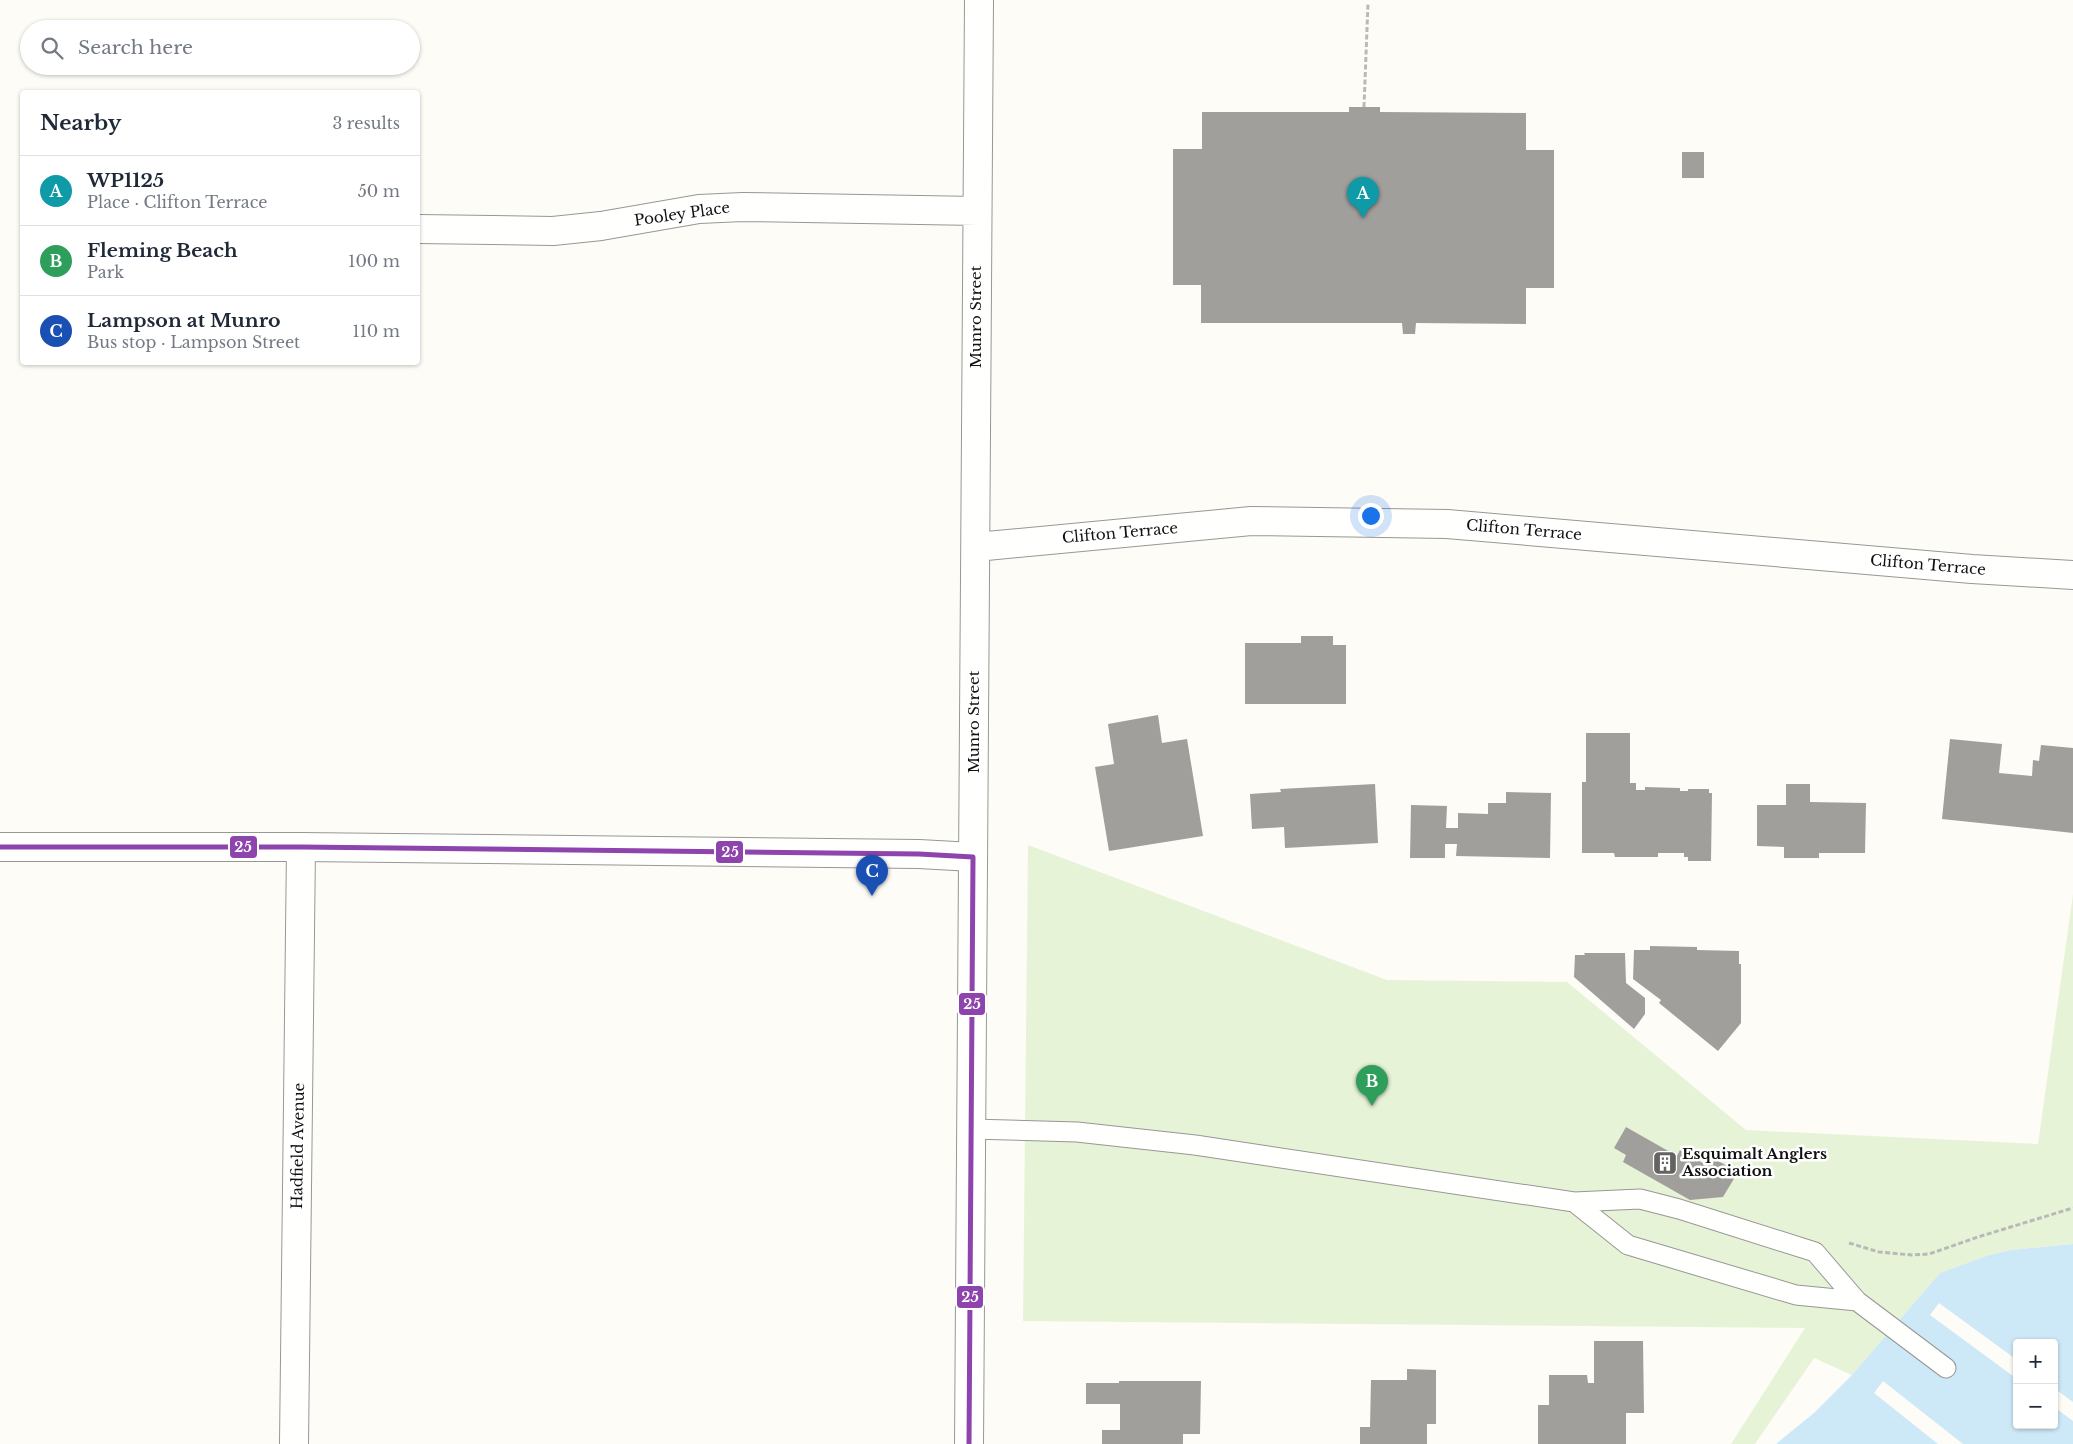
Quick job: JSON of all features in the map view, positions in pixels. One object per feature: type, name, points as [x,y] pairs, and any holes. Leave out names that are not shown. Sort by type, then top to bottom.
[{"type":"street","name":"Munro Street","points":[[969,1444],[976,547],[976,211],[979,0]]},
{"type":"street","name":"Pooley Place","points":[[420,229],[554,231],[601,226],[699,209],[743,207],[976,211]]},
{"type":"street","name":"Clifton Terrace","points":[[976,547],[1251,521],[1447,524],[1972,569],[2073,575]]},
{"type":"street","points":[[0,847],[301,847],[919,854],[973,857]]},
{"type":"street","name":"Hadfield Avenue","points":[[294,1444],[301,847]]},
{"type":"lane","points":[[971,1129],[1077,1132],[1195,1145],[1574,1202],[1640,1199],[1679,1209],[1815,1252],[1857,1301],[1946,1368]]},
{"type":"lane","points":[[1574,1202],[1628,1245],[1796,1296],[1857,1301]]},
{"type":"path","points":[[1364,107],[1368,3]]},
{"type":"path","points":[[1845,1241],[1862,1249],[1879,1252],[1912,1255],[1929,1254],[1978,1236],[2073,1208]]},
{"type":"green space","points":[[1028,845],[1387,980],[1567,982],[1746,1130],[2038,1144],[2073,894],[2073,1244],[2011,1250],[1989,1255],[1940,1273],[1852,1375],[1814,1358],[1755,1444],[1731,1444],[1805,1328],[1023,1321]]},
{"type":"water","points":[[2073,1244],[2073,1444],[1776,1444],[1814,1413],[1852,1375],[1940,1273],[1989,1255],[2011,1250]]},
{"type":"pier","points":[[1939,1303],[2013,1357],[2013,1376],[1930,1315]]},
{"type":"pier","points":[[1883,1381],[1963,1444],[1938,1444],[1874,1393]]},
{"type":"pier","points":[[2058,1391],[2073,1402],[2073,1421],[2058,1410]]},
{"type":"building","points":[[1349,107],[1380,107],[1380,112],[1526,113],[1526,150],[1554,150],[1554,288],[1526,288],[1526,324],[1416,323],[1415,334],[1403,334],[1402,323],[1201,323],[1201,285],[1173,285],[1173,149],[1202,149],[1202,112],[1349,112]]},
{"type":"building","points":[[1682,152],[1704,152],[1704,178],[1682,178]]},
{"type":"building","points":[[1301,636],[1333,636],[1333,645],[1346,645],[1346,704],[1245,704],[1245,643],[1301,643]]},
{"type":"building","points":[[1158,715],[1162,743],[1187,739],[1203,836],[1109,851],[1095,767],[1114,764],[1108,724]]},
{"type":"building","points":[[1586,733],[1630,733],[1630,783],[1636,783],[1636,790],[1645,790],[1645,787],[1680,788],[1680,791],[1709,789],[1709,793],[1712,793],[1711,861],[1688,861],[1688,857],[1684,857],[1684,853],[1658,853],[1658,857],[1615,857],[1614,853],[1582,853],[1582,782],[1586,782]]},
{"type":"building","points":[[1950,739],[2002,744],[1999,773],[2032,776],[2033,760],[2039,761],[2041,745],[2073,748],[2073,833],[1942,819]]},
{"type":"building","points":[[1375,784],[1378,843],[1285,848],[1284,827],[1252,829],[1250,794],[1281,792],[1280,789]]},
{"type":"building","points":[[1786,784],[1810,784],[1810,802],[1866,803],[1865,853],[1819,853],[1819,858],[1784,858],[1784,847],[1757,846],[1757,805],[1786,805]]},
{"type":"building","points":[[1506,792],[1551,793],[1550,858],[1456,856],[1457,844],[1445,844],[1445,858],[1410,858],[1411,805],[1447,806],[1446,828],[1458,828],[1458,813],[1488,814],[1488,803],[1506,803]]},
{"type":"building","points":[[1650,946],[1697,947],[1697,950],[1739,951],[1739,964],[1741,964],[1741,1023],[1718,1051],[1659,1003],[1661,1000],[1633,979],[1634,950],[1650,950]]},
{"type":"building","points":[[1584,953],[1625,953],[1626,983],[1645,998],[1645,1014],[1634,1029],[1574,977],[1575,955],[1585,955]]},
{"type":"building","name":"Esquimalt Anglers Association","points":[[1626,1127],[1677,1156],[1680,1150],[1706,1165],[1711,1157],[1738,1172],[1723,1197],[1690,1200],[1623,1162],[1626,1155],[1614,1148]]},
{"type":"building","points":[[1594,1341],[1643,1341],[1644,1413],[1626,1413],[1626,1444],[1538,1444],[1538,1405],[1549,1405],[1549,1375],[1587,1375],[1588,1383],[1594,1383]]},
{"type":"building","points":[[1407,1369],[1436,1370],[1436,1424],[1427,1424],[1427,1444],[1360,1444],[1360,1427],[1370,1427],[1371,1380],[1407,1380]]},
{"type":"building","points":[[1119,1381],[1201,1381],[1200,1434],[1183,1434],[1183,1444],[1102,1444],[1102,1430],[1120,1430],[1120,1404],[1086,1404],[1086,1383],[1119,1383]]},
{"type":"transit line","name":"25","points":[[0,847],[301,847],[919,854],[973,857]]},
{"type":"transit line","name":"25","points":[[969,1444],[973,857]]},
{"type":"place","name":"WP1125","points":[[1363,218]]},
{"type":"place","name":"Lampson at Munro","points":[[872,896]]},
{"type":"place","name":"Fleming Beach","points":[[1372,1106]]},
{"type":"place","name":"Esquimalt Anglers Association","points":[[1665,1163]]}]
